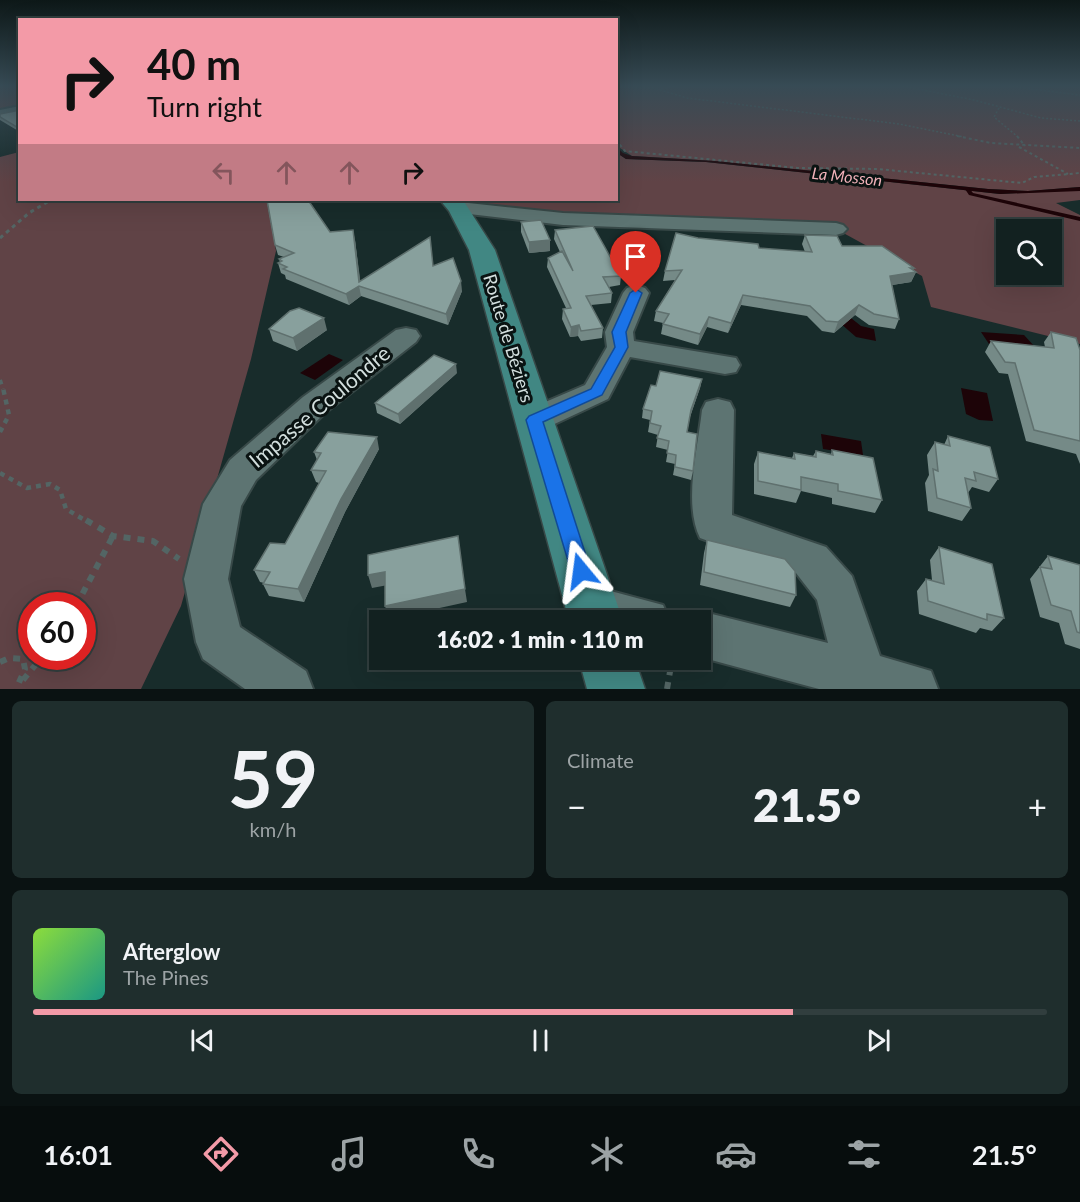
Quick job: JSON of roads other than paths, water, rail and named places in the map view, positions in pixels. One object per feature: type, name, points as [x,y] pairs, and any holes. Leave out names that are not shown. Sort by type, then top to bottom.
[{"type":"main road","name":"Route de Béziers","points":[[455,204],[482,250],[593,610]]},
{"type":"main road","points":[[610,670],[616,689]]},
{"type":"street","points":[[455,204],[573,219],[836,228]]},
{"type":"street","points":[[534,420],[597,392],[621,347],[619,332],[636,293]]},
{"type":"street","name":"Impasse Coulondre","points":[[288,689],[220,642],[206,579],[222,504],[243,470],[314,405],[406,336]]},
{"type":"street","points":[[621,347],[725,365]]},
{"type":"street","points":[[718,410],[711,508],[714,526],[811,560],[836,590],[862,675]]},
{"type":"street","points":[[711,637],[913,689]]},
{"type":"water","name":"La Mosson","points":[[618,148],[623,153],[632,156],[715,161],[988,189],[1028,191],[1080,187],[1080,191],[1000,194],[706,162],[626,159],[618,154]]},
{"type":"water","points":[[846,314],[861,326],[874,329],[876,341],[856,337],[832,316]]},
{"type":"water","points":[[981,332],[1024,335],[1035,347],[989,344]]},
{"type":"water","points":[[329,354],[343,360],[315,380],[300,373]]},
{"type":"water","points":[[961,388],[987,393],[993,421],[979,420],[966,414]]},
{"type":"water","points":[[821,434],[861,441],[863,455],[823,449]]},
{"type":"waterway","points":[[967,189],[971,194],[1080,219]]}]
